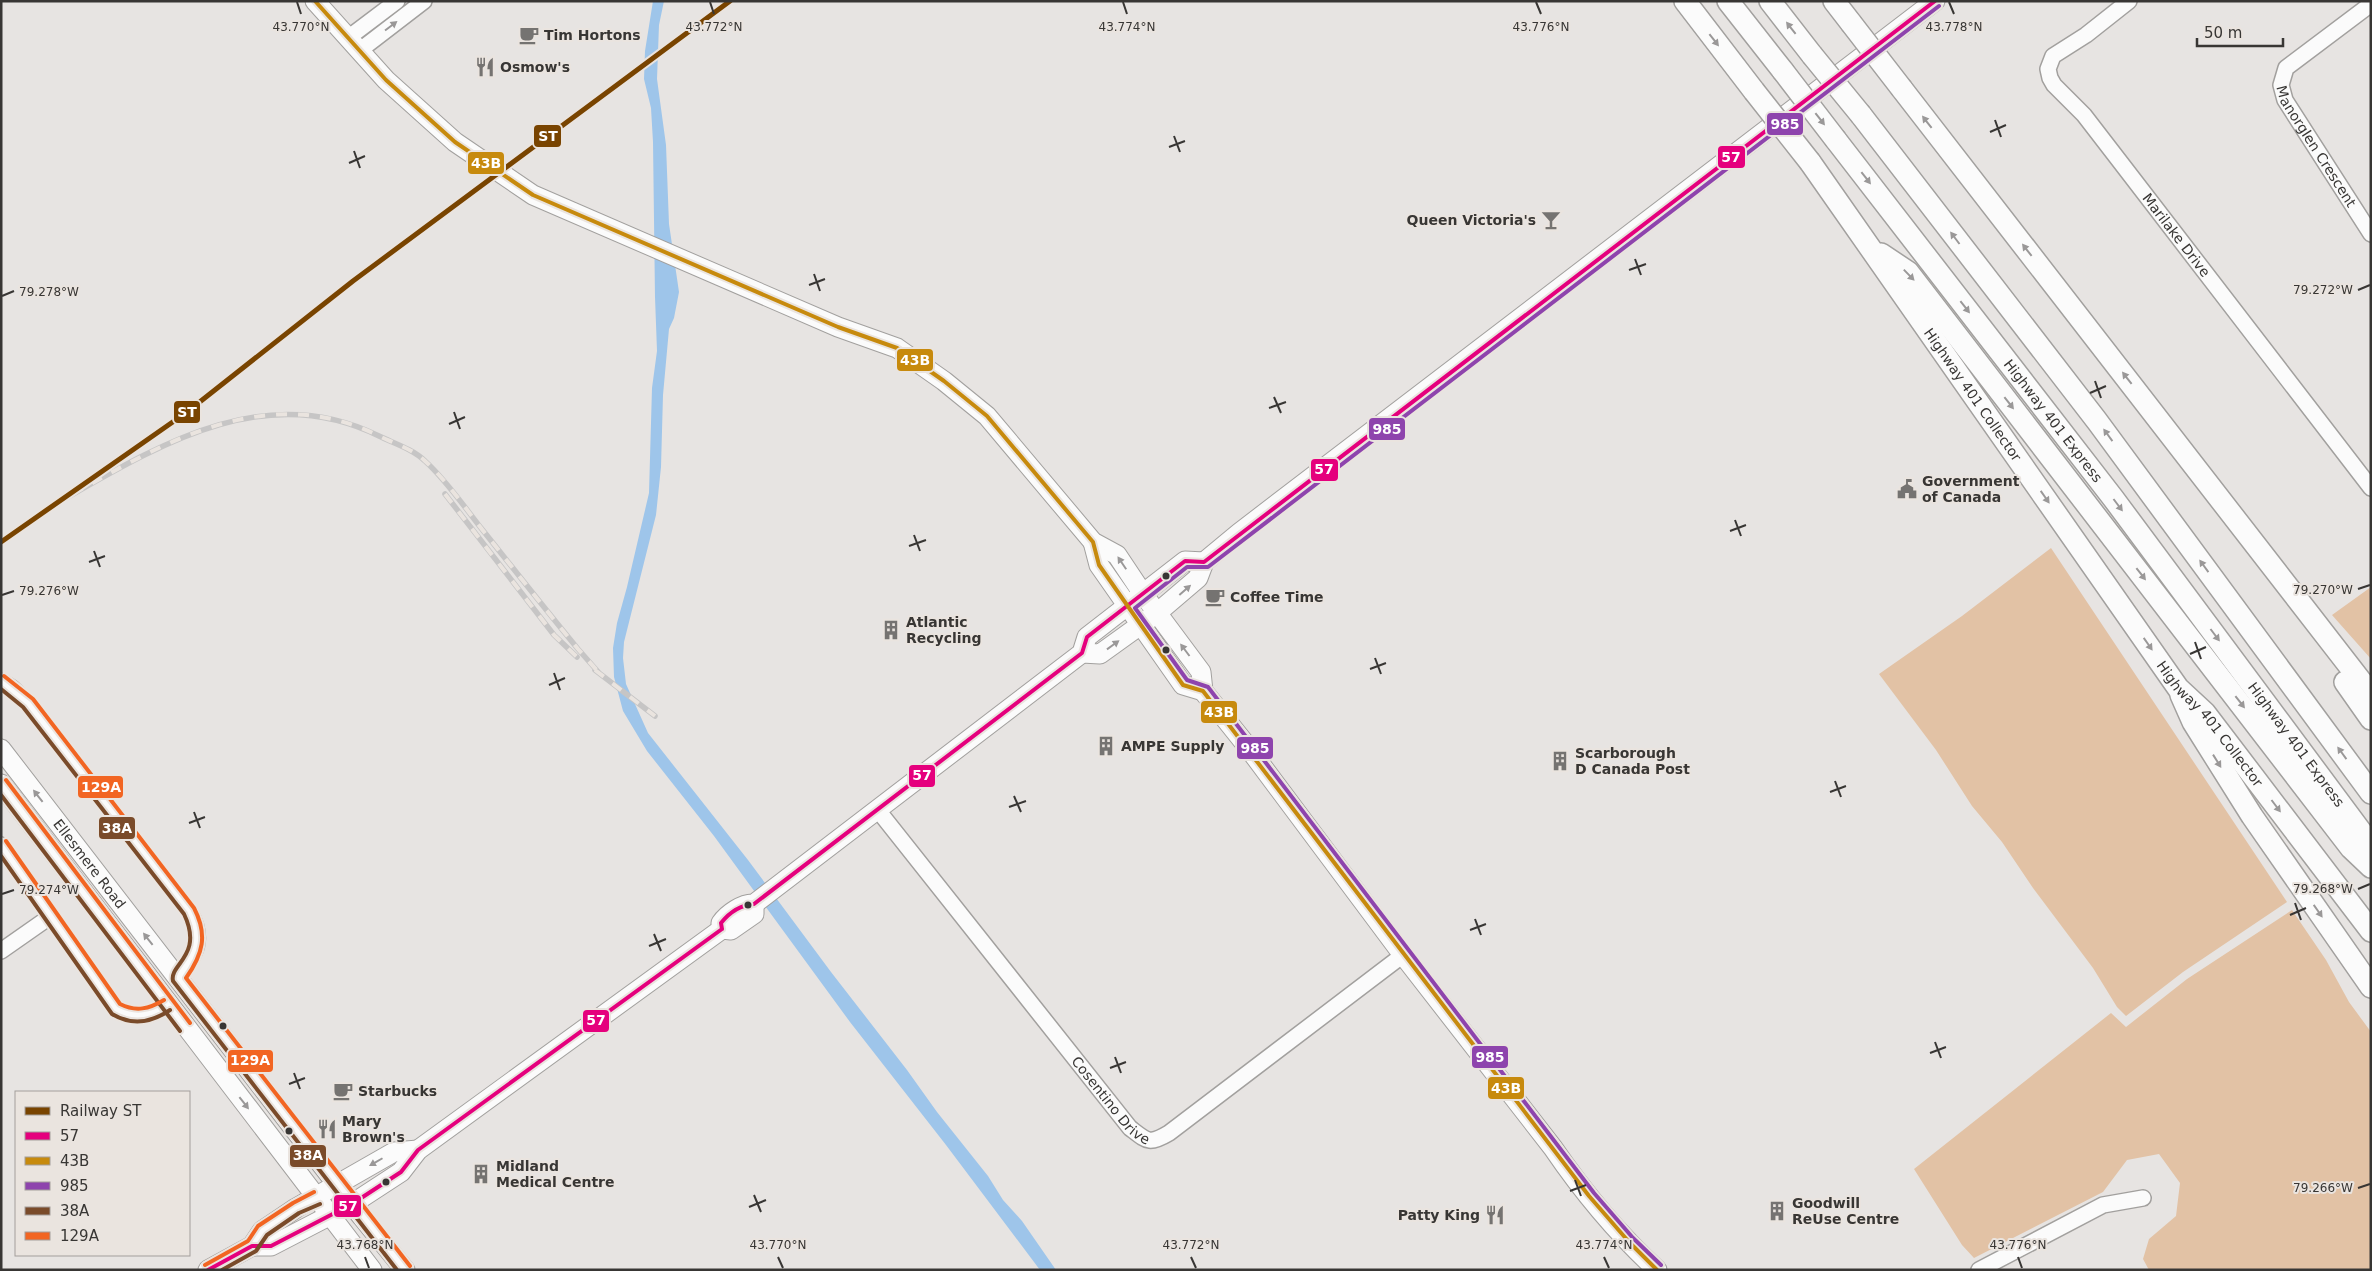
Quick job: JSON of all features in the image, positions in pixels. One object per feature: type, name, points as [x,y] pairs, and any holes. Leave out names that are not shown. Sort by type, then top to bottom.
[{"type":"highway","name":"Highway 401 Collector","points":[[1685,1],[1810,162],[2178,688],[2205,713],[2371,931]]},
{"type":"highway","name":"Highway 401 Express","points":[[1728,1],[2113,498],[2371,845]]},
{"type":"highway","points":[[1770,1],[1861,114],[2097,421],[2371,793]]},
{"type":"highway","points":[[1834,1],[2371,694]]},
{"type":"highway","points":[[1870,247],[1908,272],[2351,848],[2371,867]]},
{"type":"highway","points":[[2183,450],[2371,719]]},
{"type":"highway","points":[[2178,688],[2193,722],[2252,816],[2371,987]]},
{"type":"main road","points":[[315,1],[386,80],[455,142],[533,195],[838,327],[897,348],[944,381],[987,416],[1093,542],[1117,555],[1143,594],[1201,672],[1203,690],[1403,955],[1553,1148],[1572,1176],[1639,1253],[1657,1270]]},
{"type":"main road","points":[[1082,653],[1100,654],[1157,613],[1198,578],[1204,562],[1935,1]]},
{"type":"main road","points":[[1093,542],[1099,566],[1126,607],[1183,685],[1203,690]]},
{"type":"main road","points":[[252,1246],[271,1246],[352,1204],[401,1172],[418,1150],[722,929],[722,920],[745,904],[754,904],[1082,653],[1086,637],[1185,561],[1204,562]]},
{"type":"main road","name":"Ellesmere Road","points":[[1,749],[405,1270]]},
{"type":"main road","name":"Ellesmere Road","points":[[1,784],[167,1004],[372,1270]]},
{"type":"main road","points":[[208,1270],[252,1246],[262,1231],[296,1208],[317,1198],[394,1152],[418,1150]]},
{"type":"street","points":[[354,45],[397,1]]},
{"type":"street","points":[[354,45],[424,1]]},
{"type":"street","name":"Marilake Drive","points":[[2129,1],[2086,35],[2053,56],[2049,65],[2050,78],[2116,156],[2371,488]]},
{"type":"street","name":"Manorglen Crescent","points":[[2371,4],[2286,68],[2281,85],[2285,100],[2371,234]]},
{"type":"street","points":[[1,681],[12,688],[28,703],[189,911],[198,933],[197,947],[178,978]]},
{"type":"street","name":"Cosentino Drive","points":[[877,809],[1130,1128],[1146,1140],[1155,1141],[1169,1134],[1403,955]]},
{"type":"street","points":[[1,845],[116,1008],[125,1014],[137,1017],[154,1013],[167,1004]]},
{"type":"street","points":[[1,951],[52,916]]},
{"type":"street","points":[[1979,1270],[2103,1205],[2142,1198]]},
{"type":"shaded area","points":[[2051,548],[2287,902],[2183,972],[2126,1016],[2117,1007],[2093,968],[2033,888],[2002,842],[1972,806],[1936,750],[1879,674],[1962,616]]},
{"type":"shaded area","points":[[2371,587],[2371,659],[2332,615]]},
{"type":"shaded area","points":[[2292,910],[2326,960],[2349,1002],[2371,1032],[2371,1270],[2149,1270],[2143,1259],[2149,1239],[2176,1216],[2180,1183],[2159,1154],[2127,1160],[2103,1192],[1974,1258],[1962,1245],[1914,1169],[2111,1013],[2126,1027],[2187,979]]},
{"type":"water","points":[[653,1],[664,1],[659,25],[657,79],[666,145],[669,224],[679,292],[674,318],[669,329],[663,395],[661,467],[656,515],[624,642],[623,658],[626,684],[648,733],[748,860],[937,1112],[988,1176],[1003,1200],[1022,1221],[1056,1270],[1040,1270],[850,1022],[714,836],[647,751],[623,711],[614,677],[613,648],[617,623],[649,493],[652,388],[657,351],[653,142],[651,108],[644,79],[645,51]]},
{"type":"railway","points":[[54,505],[131,462],[170,443],[210,427],[252,417],[293,414],[336,420],[379,436],[409,450],[433,468],[600,674]]},
{"type":"railway","points":[[445,494],[554,635],[577,657]]},
{"type":"railway","points":[[595,670],[655,716]]},
{"type":"rail line","name":"ST","points":[[1,542],[187,412],[353,281],[730,1]]},
{"type":"transit line","name":"43B","points":[[315,1],[386,80],[455,142],[533,195],[838,327],[897,348],[944,381],[987,416],[1093,542],[1099,565],[1183,685],[1203,691],[1589,1196],[1629,1242],[1657,1270]]},
{"type":"transit line","name":"57","points":[[722,929],[721,923],[728,916],[744,906],[754,904],[1082,653],[1087,637],[1185,561],[1204,562],[1935,1]]},
{"type":"transit line","name":"985","points":[[1661,1265],[1633,1238],[1594,1193],[1208,687],[1187,680],[1135,608],[1187,567],[1208,567],[1939,6]]},
{"type":"transit line","name":"129A","points":[[4,676],[33,699],[194,908],[201,927],[202,944],[196,961],[186,978],[410,1266]]},
{"type":"transit line","name":"38A","points":[[1,689],[23,707],[184,914],[189,928],[190,940],[188,949],[173,975],[173,981],[397,1270]]},
{"type":"transit line","name":"129A","points":[[6,780],[190,1023]]},
{"type":"transit line","name":"38A","points":[[1,795],[180,1031]]},
{"type":"transit line","name":"129A","points":[[6,841],[120,1004],[137,1009],[153,1006],[164,1000]]},
{"type":"transit line","name":"38A","points":[[1,856],[112,1014],[127,1020],[141,1021],[156,1018],[170,1010]]},
{"type":"transit line","name":"57","points":[[208,1270],[252,1246],[271,1246],[352,1204],[401,1172],[418,1150],[722,929]]},
{"type":"transit line","name":"129A","points":[[205,1265],[248,1241],[258,1226],[314,1192]]},
{"type":"transit line","name":"38A","points":[[222,1270],[256,1251],[267,1235],[299,1213],[320,1204]]},
{"type":"place","name":"Tim Hortons","points":[[529,35]]},
{"type":"place","name":"Osmow's","points":[[485,67]]},
{"type":"place","name":"Queen Victoria's","points":[[1551,220]]},
{"type":"place","name":"Government of Canada","points":[[1907,489]]},
{"type":"place","name":"Coffee Time","points":[[1215,597]]},
{"type":"place","name":"Atlantic Recycling","points":[[891,630]]},
{"type":"place","name":"AMPE Supply","points":[[1106,746]]},
{"type":"place","name":"Scarborough D Canada Post","points":[[1560,761]]},
{"type":"place","name":"Starbucks","points":[[343,1091]]},
{"type":"place","name":"Mary Brown's","points":[[327,1129]]},
{"type":"place","name":"Midland Medical Centre","points":[[481,1174]]},
{"type":"place","name":"Goodwill ReUse Centre","points":[[1777,1211]]},
{"type":"place","name":"Patty King","points":[[1495,1215]]}]
